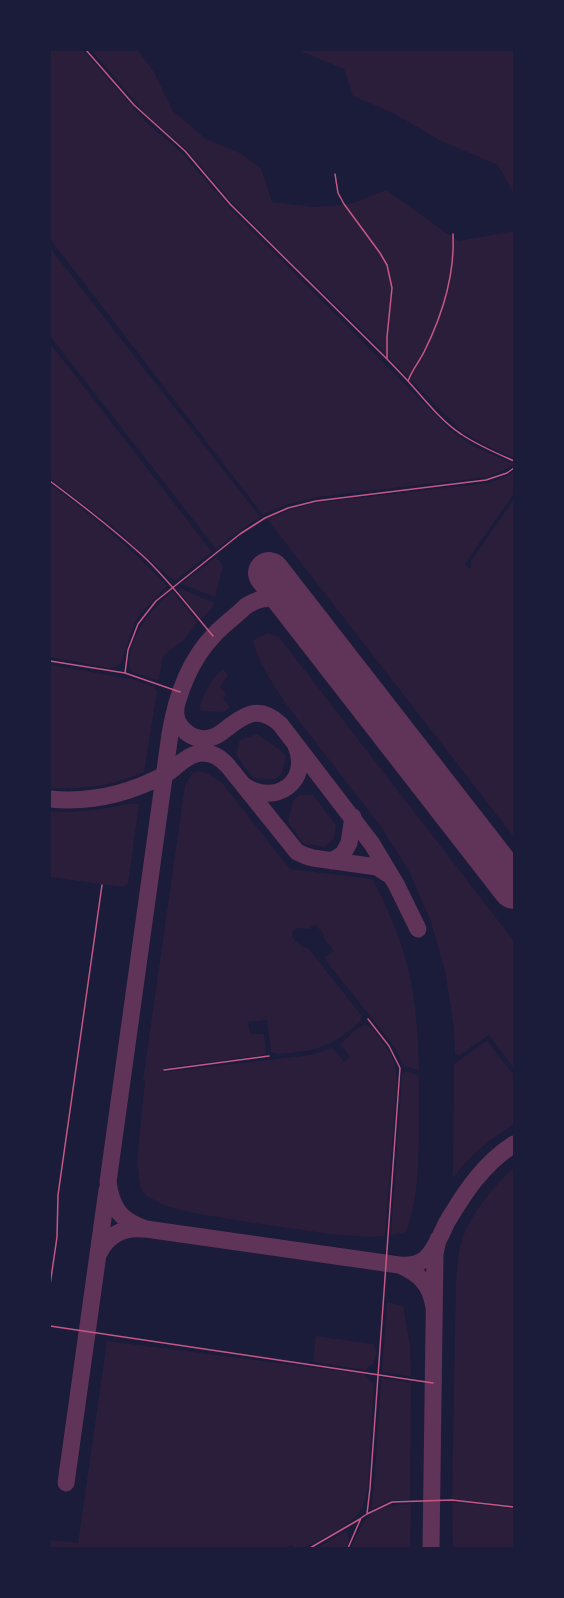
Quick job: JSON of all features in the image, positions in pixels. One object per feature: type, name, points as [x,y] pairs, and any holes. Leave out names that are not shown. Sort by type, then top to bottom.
[{"type":"lane","points":[[86,50],[134,105],[185,151],[230,204],[387,359],[444,419],[460,434],[514,461]]},
{"type":"lane","points":[[335,174],[338,193],[344,204],[387,265],[392,288],[386,337],[387,359]]},
{"type":"lane","points":[[408,381],[410,374],[424,352],[441,312],[452,272],[453,234]]},
{"type":"lane","points":[[125,673],[128,650],[138,624],[156,601],[240,534],[265,518],[288,508],[316,500],[486,480],[507,473],[514,468]]},
{"type":"lane","points":[[50,481],[107,524],[143,557],[173,587],[213,636]]},
{"type":"lane","points":[[50,661],[125,673],[180,692]]},
{"type":"lane","points":[[50,1285],[57,1237],[58,1195],[102,885]]},
{"type":"lane","points":[[367,1514],[400,1068],[389,1046],[368,1018]]},
{"type":"lane","points":[[164,1070],[269,1056]]},
{"type":"lane","points":[[50,1326],[378,1373],[433,1383]]},
{"type":"lane","points":[[310,1548],[367,1514],[392,1502],[452,1500],[514,1507]]},
{"type":"lane","points":[[348,1548],[361,1518]]},
{"type":"shaded area","points":[[50,50],[83,50],[146,122],[181,152],[230,208],[449,429],[473,446],[514,464],[503,471],[487,477],[317,497],[285,505],[263,515],[50,239]]},
{"type":"shaded area","points":[[91,50],[138,50],[154,72],[173,111],[206,139],[240,153],[261,168],[272,202],[314,207],[350,204],[386,190],[458,241],[514,231],[514,458],[485,445],[460,430],[362,330],[228,198],[186,149],[147,115]]},
{"type":"shaded area","points":[[297,50],[514,50],[514,194],[498,165],[443,142],[393,113],[353,96],[344,69]]},
{"type":"shaded area","points":[[50,248],[260,517],[216,549],[50,336]]},
{"type":"shaded area","points":[[50,343],[212,552],[175,581],[113,527],[50,478]]},
{"type":"shaded area","points":[[514,471],[514,493],[465,564],[469,569],[471,567],[471,561],[514,499],[514,837],[267,519],[289,510],[315,503],[488,483],[507,476]]},
{"type":"shaded area","points":[[50,484],[111,533],[167,586],[140,614],[134,624],[121,663],[115,667],[109,668],[50,657]]},
{"type":"shaded area","points":[[216,557],[223,566],[215,597],[181,584]]},
{"type":"shaded area","points":[[180,588],[214,602],[212,609],[201,619],[179,592]]},
{"type":"shaded area","points":[[172,591],[198,622],[184,640],[163,656],[159,678],[157,680],[132,672],[129,666],[129,660],[132,645],[140,627],[151,612]]},
{"type":"shaded area","points":[[268,633],[279,637],[514,941],[514,1069],[489,1035],[460,1055],[455,1054],[454,1028],[445,971],[431,922],[410,873],[382,828],[286,704],[271,681],[259,658],[253,641]]},
{"type":"shaded area","points":[[50,665],[132,679],[154,687],[157,692],[144,772],[121,781],[87,788],[50,788]]},
{"type":"shaded area","points":[[223,669],[228,675],[220,687],[226,694],[223,698],[230,707],[224,712],[202,711],[199,708],[211,682]]},
{"type":"shaded area","points":[[257,734],[280,750],[286,757],[282,774],[275,779],[253,778],[236,755],[240,740]]},
{"type":"shaded area","points":[[198,771],[205,772],[222,783],[290,869],[373,879],[397,933],[409,973],[417,1021],[419,1070],[403,1066],[396,1049],[324,958],[334,951],[315,924],[309,929],[298,928],[293,931],[292,936],[295,941],[303,947],[308,948],[362,1016],[358,1024],[343,1036],[322,1047],[307,1051],[276,1054],[271,1052],[267,1020],[248,1022],[250,1034],[264,1034],[265,1055],[164,1068],[163,1072],[303,1056],[331,1048],[336,1051],[344,1062],[350,1057],[340,1044],[360,1027],[366,1025],[369,1026],[381,1040],[393,1059],[397,1081],[385,1236],[371,1237],[330,1234],[193,1213],[169,1207],[148,1197],[141,1190],[137,1162],[145,1081],[143,1080],[185,785],[193,773]]},
{"type":"shaded area","points":[[300,795],[313,795],[336,825],[334,839],[325,847],[304,844],[288,822],[293,800]]},
{"type":"shaded area","points":[[128,804],[139,804],[128,884],[123,887],[50,877],[50,811],[80,811]]},
{"type":"shaded area","points":[[487,1041],[514,1075],[514,1124],[481,1148],[466,1162],[453,1178],[454,1064]]},
{"type":"shaded area","points":[[407,1071],[419,1076],[419,1134],[415,1197],[406,1232],[391,1235],[402,1074]]},
{"type":"shaded area","points":[[514,1168],[514,1505],[452,1499],[456,1281],[460,1247],[463,1236],[474,1214],[497,1184]]},
{"type":"shaded area","points":[[387,1302],[403,1306],[410,1345],[411,1376],[382,1372]]},
{"type":"shaded area","points":[[316,1336],[373,1344],[377,1351],[374,1363],[365,1370],[313,1362]]},
{"type":"shaded area","points":[[107,1341],[364,1374],[374,1384],[368,1486],[361,1510],[357,1516],[343,1527],[303,1548],[294,1548],[292,1545],[286,1548],[50,1548],[50,1540],[78,1543]]},
{"type":"shaded area","points":[[381,1378],[411,1383],[410,1500],[392,1500],[371,1509],[374,1487]]},
{"type":"shaded area","points":[[452,1502],[514,1508],[514,1548],[453,1548]]},
{"type":"shaded area","points":[[411,1504],[410,1548],[351,1548],[361,1526],[372,1514],[387,1507]]},
{"type":"shaded area","points":[[346,1531],[349,1536],[349,1540],[345,1548],[317,1548]]},
{"type":"taxiway","points":[[301,614],[288,604],[269,598],[261,599],[246,606],[218,631],[205,646],[197,657],[184,681],[170,734],[108,1182],[115,1206],[124,1217],[137,1226],[146,1229],[399,1265],[413,1272],[423,1281],[430,1292],[434,1307]]},
{"type":"taxiway","points":[[176,708],[176,715],[181,727],[192,736],[199,738],[206,739],[215,736],[240,719],[252,714],[259,713],[265,715],[280,724],[372,844],[396,884],[418,929]]},
{"type":"taxiway","points":[[245,786],[256,792],[268,793],[278,792],[287,787],[294,780],[299,770],[299,759],[296,746]]},
{"type":"taxiway","points":[[50,799],[80,800],[110,796],[124,792],[170,772],[192,755],[206,753],[218,757],[228,766],[297,852],[313,858],[377,867],[391,876],[396,884]]},
{"type":"taxiway","points":[[332,861],[343,854],[349,843],[353,817]]},
{"type":"taxiway","points":[[399,1265],[416,1264],[429,1255],[435,1247],[447,1222],[468,1189],[493,1160],[514,1144]]},
{"type":"taxiway","points":[[66,1483],[107,1190]]},
{"type":"taxiway","points":[[99,1253],[107,1241],[117,1234],[129,1229],[143,1229]]},
{"type":"taxiway","points":[[431,1548],[435,1254],[438,1239]]},
{"type":"runway","points":[[269,573],[514,888]]}]
